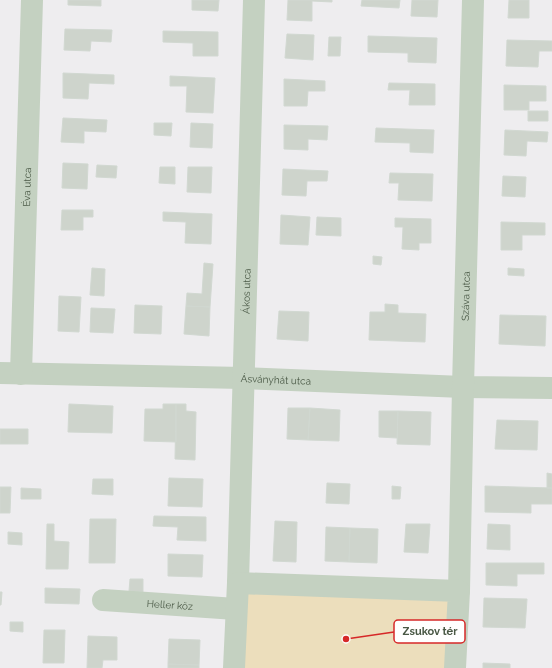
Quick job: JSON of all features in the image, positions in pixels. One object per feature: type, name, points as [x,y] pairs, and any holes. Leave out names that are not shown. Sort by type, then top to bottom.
[{"type":"street","name":"Éva utca","points":[[10,373],[32,0]]},
{"type":"street","name":"Ákos utca","points":[[234,668],[238,583],[254,0]]},
{"type":"street","name":"Száva utca","points":[[455,668],[459,592],[473,0]]},
{"type":"street","name":"Ásványhát utca","points":[[10,373],[243,378],[463,387],[552,388]]},
{"type":"street","points":[[238,583],[459,592]]},
{"type":"street","name":"Heller köz","points":[[103,600],[236,609]]},
{"type":"shaded area","points":[[238,583],[459,591],[455,668],[234,668]]},
{"type":"building","points":[[68,0],[101,0],[101,6],[68,5]]},
{"type":"building","points":[[192,0],[219,0],[218,11],[192,10]]},
{"type":"building","points":[[288,0],[332,0],[332,2],[312,1],[312,21],[287,20]]},
{"type":"building","points":[[362,0],[400,0],[399,8],[361,6]]},
{"type":"building","points":[[412,0],[438,0],[437,17],[411,16]]},
{"type":"building","points":[[509,0],[529,0],[529,18],[508,18]]},
{"type":"building","points":[[65,29],[112,30],[111,42],[91,41],[90,51],[64,50]]},
{"type":"building","points":[[163,31],[218,32],[218,56],[193,56],[193,43],[163,42]]},
{"type":"building","points":[[287,34],[314,35],[313,60],[285,58]]},
{"type":"building","points":[[368,36],[437,38],[436,63],[408,62],[408,53],[368,52]]},
{"type":"building","points":[[329,37],[341,37],[340,56],[328,56]]},
{"type":"building","points":[[507,40],[552,41],[552,51],[539,51],[538,67],[506,66]]},
{"type":"building","points":[[63,73],[114,75],[114,84],[89,83],[88,99],[63,98]]},
{"type":"building","points":[[170,76],[215,78],[213,113],[186,112],[187,86],[170,86]]},
{"type":"building","points":[[284,79],[325,81],[325,91],[308,91],[307,106],[284,106]]},
{"type":"building","points":[[389,83],[435,84],[435,105],[409,105],[410,90],[388,90]]},
{"type":"building","points":[[504,85],[546,86],[546,101],[529,101],[529,110],[504,110]]},
{"type":"building","points":[[528,111],[548,111],[548,121],[528,121]]},
{"type":"building","points":[[63,118],[107,120],[106,132],[84,131],[84,143],[61,142]]},
{"type":"building","points":[[154,123],[172,123],[171,136],[154,135]]},
{"type":"building","points":[[191,123],[213,124],[212,148],[190,147]]},
{"type":"building","points":[[284,125],[328,126],[327,140],[308,139],[308,150],[284,149]]},
{"type":"building","points":[[376,128],[434,130],[433,153],[410,152],[410,143],[375,142]]},
{"type":"building","points":[[505,130],[548,132],[547,142],[527,141],[526,156],[504,155]]},
{"type":"building","points":[[63,163],[88,164],[87,189],[62,188]]},
{"type":"building","points":[[97,165],[117,166],[116,178],[96,177]]},
{"type":"building","points":[[160,167],[175,167],[175,184],[159,183]]},
{"type":"building","points":[[188,167],[212,167],[211,193],[187,192]]},
{"type":"building","points":[[283,169],[328,171],[327,181],[307,181],[306,196],[282,195]]},
{"type":"building","points":[[390,173],[433,174],[432,201],[398,200],[399,183],[389,183]]},
{"type":"building","points":[[503,176],[526,177],[525,197],[502,196]]},
{"type":"building","points":[[62,210],[93,210],[93,217],[83,217],[83,230],[61,230]]},
{"type":"building","points":[[163,212],[212,214],[211,244],[185,243],[186,222],[163,221]]},
{"type":"building","points":[[281,215],[310,217],[308,245],[280,244]]},
{"type":"building","points":[[317,217],[341,218],[341,236],[316,235]]},
{"type":"building","points":[[395,218],[431,219],[431,243],[419,243],[419,250],[402,249],[403,227],[395,227]]},
{"type":"building","points":[[501,222],[545,223],[545,235],[522,235],[522,250],[501,250]]},
{"type":"building","points":[[373,256],[382,257],[381,265],[373,264]]},
{"type":"building","points":[[204,263],[213,264],[210,307],[186,306],[187,293],[202,294]]},
{"type":"building","points":[[92,268],[105,269],[104,296],[90,295]]},
{"type":"building","points":[[508,268],[524,269],[524,276],[508,275]]},
{"type":"building","points":[[59,296],[81,297],[79,332],[58,331]]},
{"type":"building","points":[[385,304],[398,305],[398,313],[426,314],[425,342],[369,340],[370,312],[385,312]]},
{"type":"building","points":[[135,305],[162,306],[161,334],[134,333]]},
{"type":"building","points":[[186,306],[210,307],[209,336],[184,334]]},
{"type":"building","points":[[91,308],[115,309],[113,333],[90,332]]},
{"type":"building","points":[[279,311],[309,312],[308,341],[277,339]]},
{"type":"building","points":[[500,315],[546,316],[545,346],[499,344]]},
{"type":"building","points":[[69,404],[113,406],[112,433],[68,432]]},
{"type":"building","points":[[163,404],[176,404],[176,442],[144,441],[145,409],[163,409]]},
{"type":"building","points":[[176,404],[186,404],[186,411],[196,412],[195,460],[175,459]]},
{"type":"building","points":[[288,408],[310,408],[308,440],[287,439]]},
{"type":"building","points":[[310,408],[340,410],[339,441],[308,440]]},
{"type":"building","points":[[379,411],[398,411],[397,438],[379,437]]},
{"type":"building","points":[[398,411],[431,412],[430,445],[397,444]]},
{"type":"building","points":[[497,420],[538,421],[537,450],[495,449]]},
{"type":"building","points":[[0,429],[28,429],[28,444],[0,444]]},
{"type":"building","points":[[547,473],[552,474],[552,488],[547,488]]},
{"type":"building","points":[[169,478],[203,479],[202,507],[168,506]]},
{"type":"building","points":[[93,479],[113,479],[113,495],[92,494]]},
{"type":"building","points":[[327,483],[350,484],[349,504],[326,503]]},
{"type":"building","points":[[392,486],[401,487],[400,499],[392,499]]},
{"type":"building","points":[[485,486],[552,488],[552,504],[531,504],[531,513],[485,512]]},
{"type":"building","points":[[0,487],[11,487],[10,513],[0,513]]},
{"type":"building","points":[[21,488],[41,489],[41,499],[21,499]]},
{"type":"building","points":[[154,516],[206,517],[206,541],[177,540],[178,527],[153,526]]},
{"type":"building","points":[[90,519],[116,519],[115,563],[89,563]]},
{"type":"building","points":[[275,521],[297,522],[296,562],[273,561]]},
{"type":"building","points":[[47,524],[54,524],[54,541],[69,542],[68,569],[46,569]]},
{"type":"building","points":[[406,524],[430,524],[428,553],[404,552]]},
{"type":"building","points":[[488,524],[510,525],[510,550],[487,549]]},
{"type":"building","points":[[326,527],[350,528],[349,562],[325,561]]},
{"type":"building","points":[[350,528],[378,529],[377,563],[349,562]]},
{"type":"building","points":[[8,532],[22,533],[22,545],[8,544]]},
{"type":"building","points":[[168,554],[203,555],[202,577],[168,576]]},
{"type":"building","points":[[486,563],[544,563],[544,574],[517,574],[517,586],[486,585]]},
{"type":"building","points":[[130,579],[143,579],[143,592],[129,591]]},
{"type":"building","points":[[45,588],[80,589],[79,604],[45,603]]},
{"type":"building","points":[[0,592],[2,592],[1,605],[0,605]]},
{"type":"building","points":[[484,598],[527,599],[525,628],[483,627]]},
{"type":"building","points":[[10,622],[23,622],[23,632],[10,631]]},
{"type":"building","points":[[44,630],[65,630],[64,663],[43,663]]},
{"type":"building","points":[[88,636],[117,637],[117,660],[103,660],[102,668],[87,668]]},
{"type":"building","points":[[169,639],[200,640],[199,665],[168,664]]},
{"type":"building","points":[[483,663],[510,664],[510,668],[483,668]]},
{"type":"building","points":[[168,664],[199,665],[199,668],[168,668]]},
{"type":"place","name":"Zsukov tér","points":[[346,639]]}]
